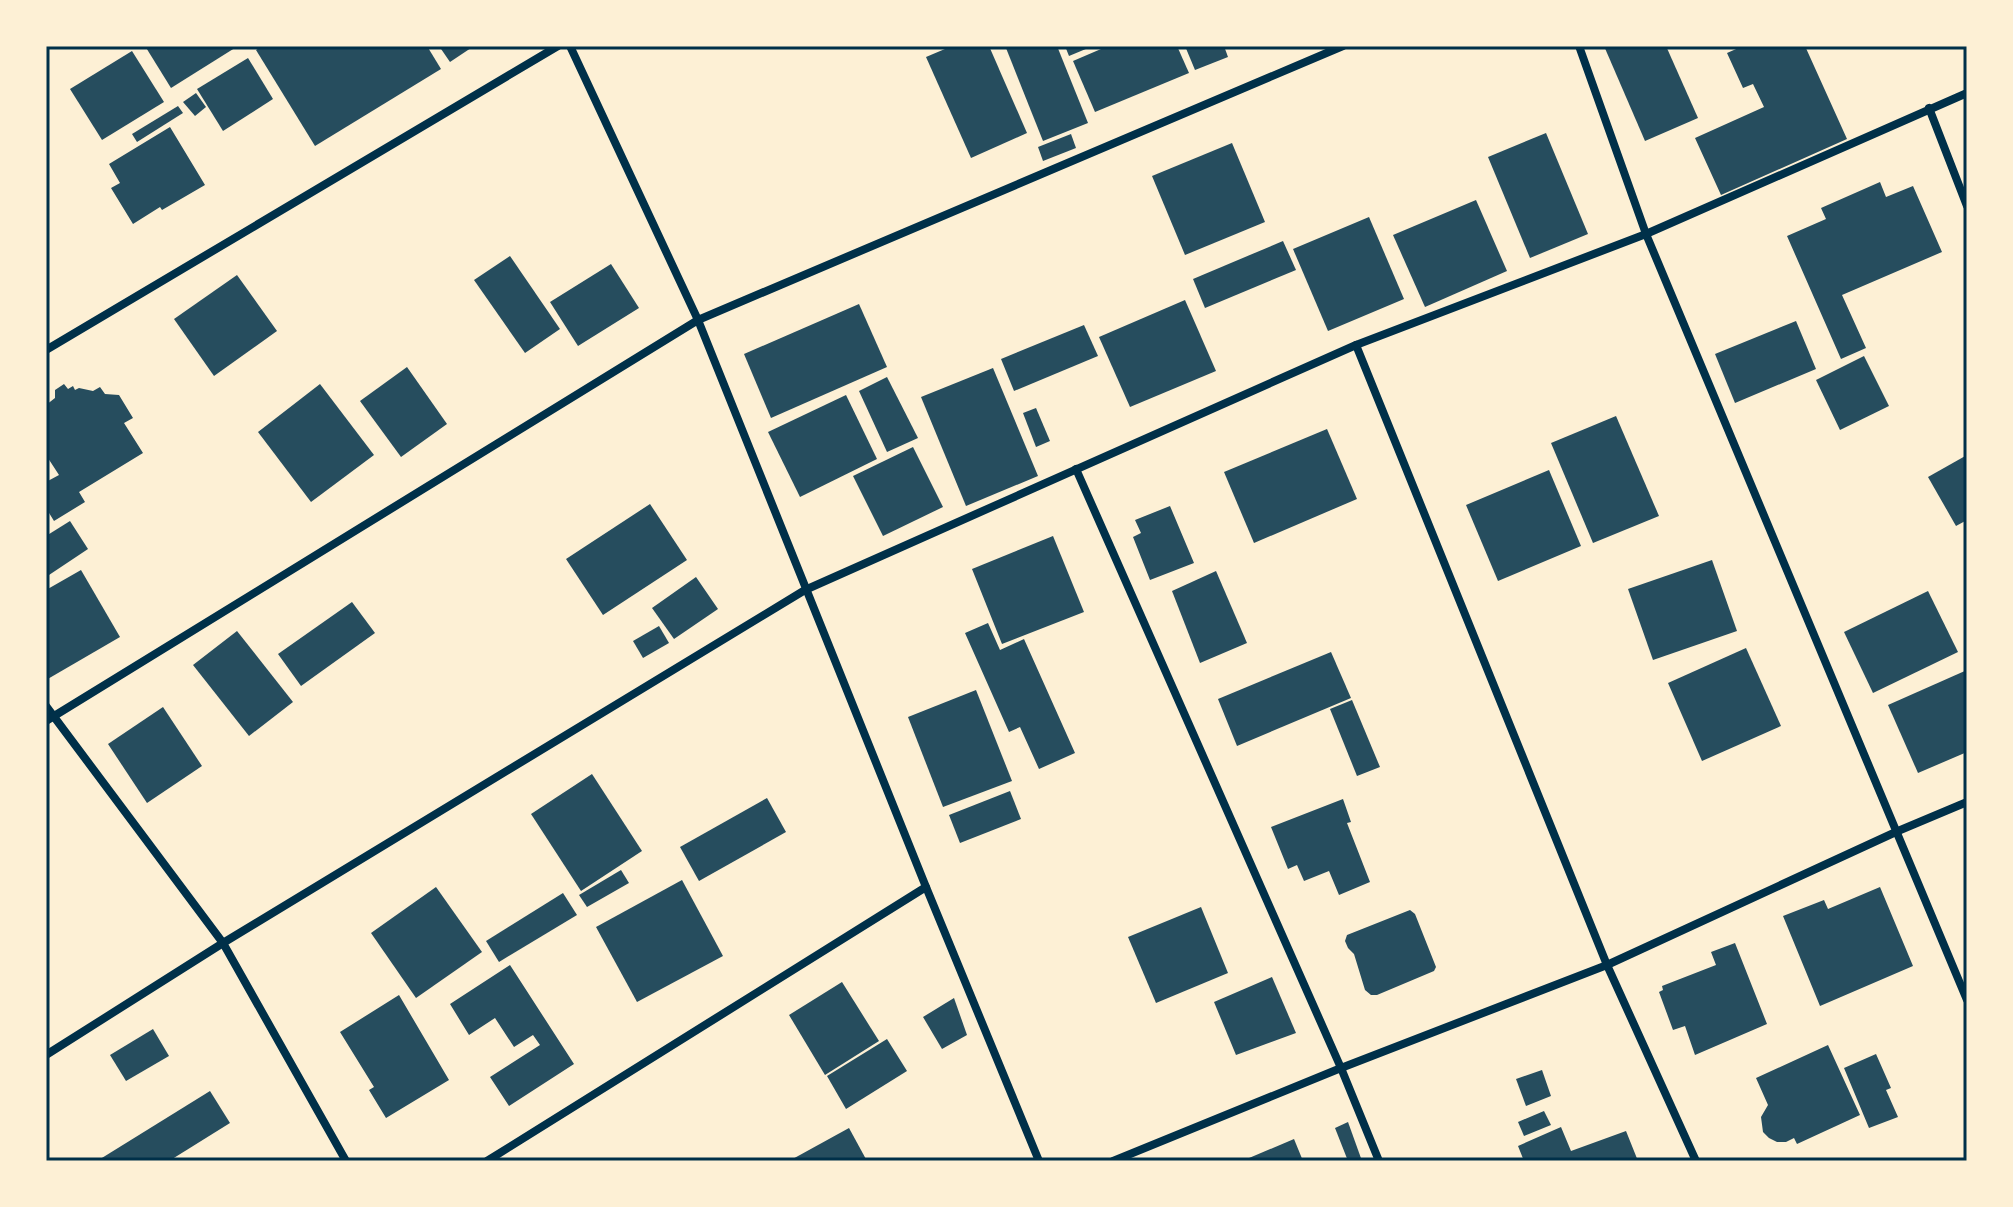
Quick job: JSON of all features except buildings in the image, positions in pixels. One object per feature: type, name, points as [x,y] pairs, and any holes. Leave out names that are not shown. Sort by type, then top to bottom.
[{"type":"street","points":[[46,350],[558,46]]},
{"type":"street","points":[[570,46],[698,320],[1039,1161]]},
{"type":"street","points":[[49,719],[698,320],[1343,46]]},
{"type":"street","points":[[1579,46],[1646,234],[1967,1000]]},
{"type":"street","points":[[46,1055],[223,943],[805,590],[1356,345],[1646,234],[1967,93]]},
{"type":"street","points":[[1929,108],[1967,206]]},
{"type":"street","points":[[1356,345],[1607,965],[1696,1161]]},
{"type":"street","points":[[1076,469],[1341,1068],[1379,1161]]},
{"type":"street","points":[[46,706],[49,719],[223,943],[346,1161]]},
{"type":"street","points":[[1113,1161],[1607,965],[1967,802]]},
{"type":"street","points":[[487,1161],[926,887]]}]
